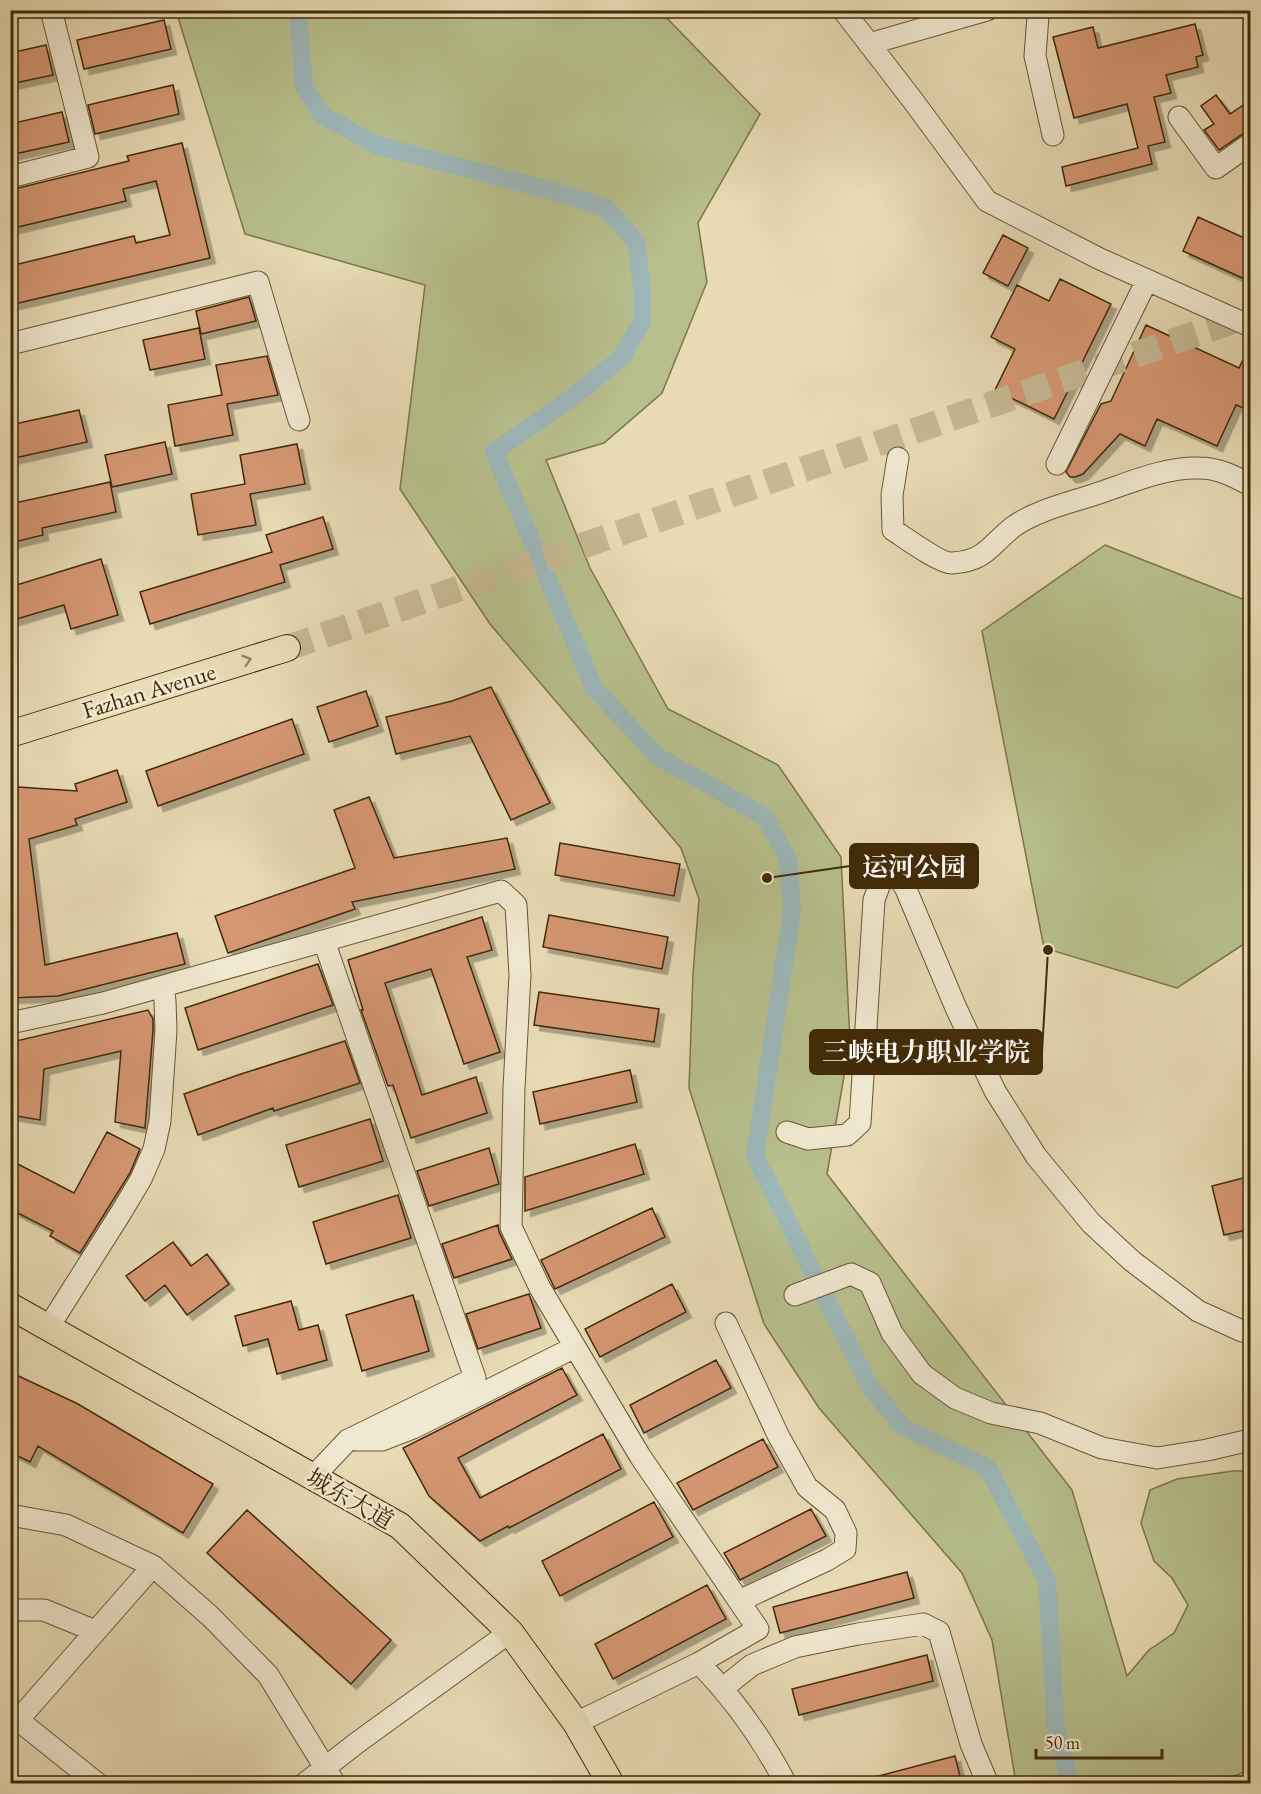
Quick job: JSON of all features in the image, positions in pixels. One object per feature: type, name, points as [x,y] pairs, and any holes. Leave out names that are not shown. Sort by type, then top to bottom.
[{"type":"main road","name":"Fazhan Avenue","points":[[10,734],[287,648]]},
{"type":"main road","name":"城东大道","points":[[10,1306],[400,1526],[503,1636],[576,1724],[611,1784]]},
{"type":"main road","name":"城东大道","points":[[10,1326],[390,1540],[503,1636],[591,1784]]},
{"type":"street","points":[[10,177],[88,157],[51,10]]},
{"type":"street","points":[[843,10],[987,201],[1100,259],[1251,326]]},
{"type":"street","points":[[869,44],[987,10]]},
{"type":"street","points":[[1036,10],[1038,16],[1035,56],[1053,135]]},
{"type":"street","points":[[1179,117],[1216,168],[1251,144]]},
{"type":"street","points":[[1057,464],[1147,280]]},
{"type":"street","points":[[10,344],[258,282],[299,420]]},
{"type":"street","points":[[898,458],[892,495],[893,530],[949,564],[977,559],[1014,527],[1053,507],[1162,472],[1200,468],[1227,472],[1251,485]]},
{"type":"street","points":[[787,1132],[808,1139],[839,1136],[847,1135],[860,1123],[874,900],[882,878],[897,876],[905,887],[956,1008],[995,1091],[1036,1156],[1091,1223],[1132,1261],[1198,1311],[1251,1332]]},
{"type":"street","points":[[10,1023],[163,987],[501,891],[516,905],[520,975],[514,1088],[511,1227],[540,1288],[640,1456],[758,1629],[699,1663],[576,1724]]},
{"type":"street","points":[[313,1478],[348,1440],[475,1378],[324,941]]},
{"type":"street","points":[[48,1328],[141,1179],[154,1149],[160,1121],[166,1030],[163,987]]},
{"type":"street","points":[[795,1295],[851,1274],[870,1283],[892,1333],[922,1374],[955,1398],[991,1413],[1040,1423],[1102,1448],[1157,1458],[1251,1440]]},
{"type":"street","points":[[726,1323],[778,1435],[807,1487],[835,1510],[846,1533],[845,1550],[739,1602]]},
{"type":"street","points":[[348,1440],[382,1440],[413,1428],[575,1347]]},
{"type":"street","points":[[10,1515],[66,1525],[153,1566],[210,1616],[268,1674],[330,1775]]},
{"type":"street","points":[[98,1784],[18,1720],[153,1566]]},
{"type":"street","points":[[10,1610],[44,1610],[95,1631]]},
{"type":"street","points":[[723,1688],[752,1665],[795,1647],[923,1624],[939,1632],[971,1744],[988,1784]]},
{"type":"street","points":[[304,1784],[330,1775],[503,1636]]},
{"type":"street","points":[[699,1663],[723,1688],[774,1759],[786,1784]]},
{"type":"green space","points":[[176,11],[660,11],[760,114],[698,223],[707,282],[662,393],[604,443],[546,460],[590,568],[668,709],[778,765],[841,857],[850,1042],[827,1174],[1072,1490],[1127,1676],[1149,1650],[1174,1633],[1188,1605],[1172,1578],[1154,1561],[1141,1523],[1150,1490],[1177,1479],[1233,1471],[1250,1471],[1250,1770],[1226,1779],[1202,1783],[1172,1783],[1158,1777],[1159,1783],[1016,1783],[992,1640],[962,1573],[819,1408],[764,1324],[689,1088],[693,973],[699,899],[681,848],[490,624],[400,489],[425,285],[245,234]]},
{"type":"green space","points":[[1105,545],[1250,602],[1250,940],[1177,988],[1044,948],[982,631]]},
{"type":"building","points":[[164,20],[171,49],[84,69],[77,40]]},
{"type":"building","points":[[1195,24],[1203,55],[1196,57],[1198,67],[1166,75],[1171,93],[1154,97],[1165,142],[1148,146],[1152,164],[1066,186],[1062,167],[1138,148],[1127,104],[1074,118],[1053,37],[1093,27],[1098,48]]},
{"type":"building","points":[[46,45],[53,75],[10,84],[10,53]]},
{"type":"building","points":[[173,85],[179,114],[95,134],[88,105]]},
{"type":"building","points":[[1216,95],[1230,114],[1251,100],[1251,128],[1219,150],[1204,130],[1214,124],[1201,106]]},
{"type":"building","points":[[62,112],[69,142],[10,155],[10,124]]},
{"type":"building","points":[[182,143],[210,258],[10,305],[10,266],[134,236],[136,243],[170,235],[156,181],[123,189],[126,201],[10,229],[10,190],[129,161],[127,156]]},
{"type":"building","points":[[1198,217],[1251,241],[1251,282],[1183,251]]},
{"type":"building","points":[[1003,235],[1028,248],[1008,286],[983,273]]},
{"type":"building","points":[[1060,279],[1111,304],[1054,419],[995,390],[1015,349],[991,337],[1017,285],[1049,301]]},
{"type":"building","points":[[249,297],[256,321],[201,334],[196,311]]},
{"type":"building","points":[[1146,325],[1239,368],[1251,343],[1251,411],[1236,405],[1217,446],[1157,419],[1145,446],[1120,434],[1083,474],[1070,477],[1066,472],[1101,404],[1111,401]]},
{"type":"building","points":[[199,328],[205,359],[150,370],[143,340]]},
{"type":"building","points":[[267,356],[278,395],[227,404],[233,435],[175,446],[168,405],[222,395],[216,365]]},
{"type":"building","points":[[79,410],[87,442],[10,459],[10,425]]},
{"type":"building","points":[[165,442],[172,474],[112,487],[105,455]]},
{"type":"building","points":[[297,444],[305,484],[250,494],[256,525],[198,535],[191,494],[245,484],[240,455]]},
{"type":"building","points":[[110,482],[116,512],[42,528],[43,535],[10,543],[10,504]]},
{"type":"building","points":[[323,517],[333,549],[280,565],[285,582],[150,624],[140,592],[272,552],[266,535]]},
{"type":"building","points":[[101,559],[118,615],[71,629],[64,605],[10,621],[10,587]]},
{"type":"building","points":[[491,687],[550,803],[511,820],[470,736],[396,754],[386,717],[452,701]]},
{"type":"building","points":[[366,691],[378,726],[329,742],[317,707]]},
{"type":"building","points":[[292,719],[304,754],[158,806],[146,771]]},
{"type":"building","points":[[117,770],[127,802],[75,819],[77,825],[29,839],[45,965],[177,933],[185,964],[58,996],[10,998],[10,790],[18,787],[77,791],[75,784]]},
{"type":"building","points":[[369,797],[394,858],[507,838],[515,869],[352,902],[355,909],[228,953],[215,916],[355,868],[334,810]]},
{"type":"building","points":[[560,843],[680,864],[674,896],[555,875]]},
{"type":"building","points":[[549,915],[668,937],[662,969],[543,947]]},
{"type":"building","points":[[482,917],[492,950],[467,957],[500,1052],[464,1064],[431,969],[385,983],[422,1095],[476,1077],[487,1113],[411,1138],[393,1085],[388,1086],[361,1010],[363,1010],[348,960]]},
{"type":"building","points":[[318,964],[333,1005],[198,1050],[185,1008]]},
{"type":"building","points":[[539,992],[659,1009],[654,1042],[534,1025]]},
{"type":"building","points":[[148,1010],[153,1019],[153,1030],[145,1128],[115,1122],[121,1051],[44,1069],[40,1120],[10,1115],[10,1077],[16,1041]]},
{"type":"building","points":[[345,1041],[360,1083],[274,1111],[273,1108],[198,1135],[184,1094]]},
{"type":"building","points":[[630,1070],[637,1102],[540,1124],[533,1092]]},
{"type":"building","points":[[370,1119],[383,1161],[299,1187],[286,1145]]},
{"type":"building","points":[[107,1132],[140,1149],[130,1173],[80,1253],[50,1236],[53,1231],[10,1209],[10,1160],[74,1193]]},
{"type":"building","points":[[635,1144],[644,1174],[525,1211],[525,1177]]},
{"type":"building","points":[[489,1148],[499,1184],[429,1206],[417,1171]]},
{"type":"building","points":[[1251,1176],[1251,1229],[1224,1235],[1212,1186]]},
{"type":"building","points":[[398,1195],[411,1238],[326,1264],[313,1222]]},
{"type":"building","points":[[652,1208],[665,1237],[555,1289],[541,1260]]},
{"type":"building","points":[[498,1225],[512,1259],[454,1278],[442,1244]]},
{"type":"building","points":[[173,1242],[191,1266],[207,1254],[229,1284],[187,1315],[165,1285],[145,1301],[126,1276]]},
{"type":"building","points":[[672,1284],[686,1312],[600,1357],[585,1329]]},
{"type":"building","points":[[529,1294],[541,1328],[478,1349],[466,1314]]},
{"type":"building","points":[[413,1295],[429,1351],[362,1371],[346,1315]]},
{"type":"building","points":[[291,1301],[299,1330],[318,1325],[327,1360],[277,1374],[268,1339],[243,1346],[235,1316]]},
{"type":"building","points":[[716,1360],[731,1388],[644,1433],[630,1405]]},
{"type":"building","points":[[562,1368],[577,1395],[458,1458],[480,1498],[603,1434],[621,1469],[480,1541],[429,1496],[403,1448]]},
{"type":"building","points":[[10,1372],[78,1404],[213,1484],[183,1533],[38,1446],[30,1462],[10,1452]]},
{"type":"building","points":[[763,1439],[778,1467],[693,1510],[677,1483]]},
{"type":"building","points":[[654,1502],[673,1537],[560,1596],[542,1561]]},
{"type":"building","points":[[811,1509],[826,1536],[740,1580],[724,1553]]},
{"type":"building","points":[[247,1510],[391,1640],[351,1684],[207,1553]]},
{"type":"building","points":[[907,1572],[914,1598],[780,1633],[773,1607]]},
{"type":"building","points":[[707,1585],[726,1619],[613,1679],[595,1644]]},
{"type":"building","points":[[927,1655],[933,1681],[799,1715],[792,1689]]},
{"type":"building","points":[[955,1756],[962,1784],[867,1784],[867,1779]]},
{"type":"waterway","points":[[298,10],[304,87],[322,115],[376,145],[556,192],[606,208],[636,242],[642,288],[642,322],[621,358],[574,396],[494,452],[594,688],[657,756],[765,817],[788,859],[792,911],[755,1156],[870,1387],[903,1427],[988,1468],[1047,1581],[1056,1727],[1070,1784]]},
{"type":"tunnel","points":[[287,648],[1250,315]]},
{"type":"place","name":"运河公园","points":[[767,878]]},
{"type":"place","name":"三峡电力职业学院","points":[[1048,950]]}]
